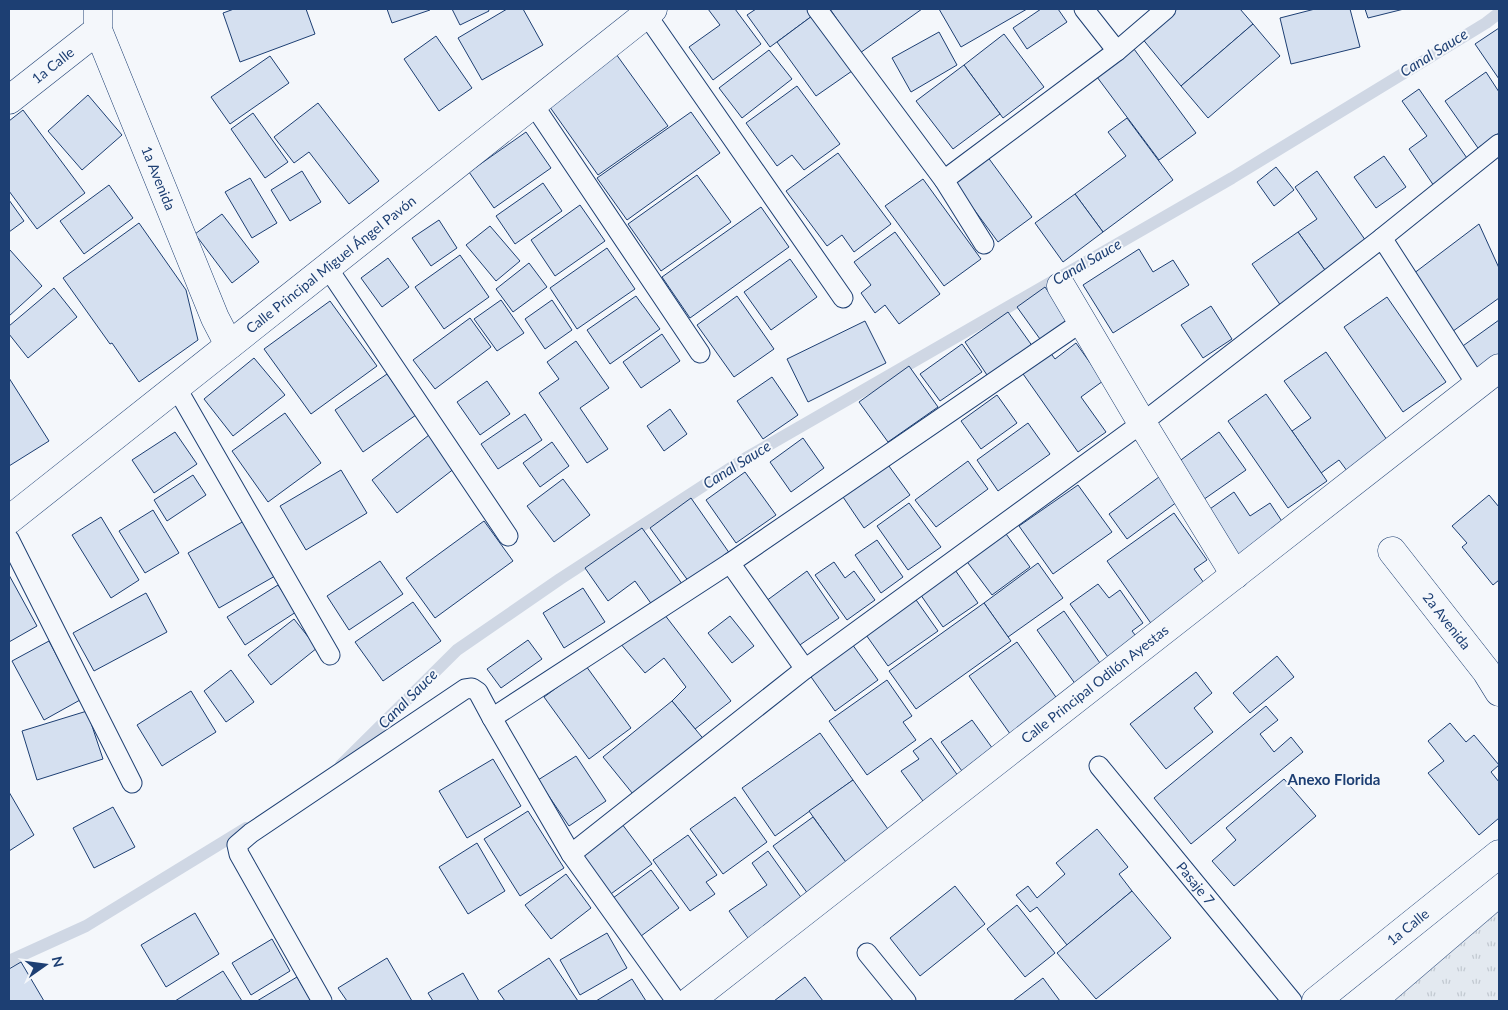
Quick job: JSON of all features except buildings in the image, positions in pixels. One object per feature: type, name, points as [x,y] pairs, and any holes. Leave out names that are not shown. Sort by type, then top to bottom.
[{"type":"street","name":"Calle Principal Miguel Ángel Pavón","points":[[9,520],[649,12]]},
{"type":"street","name":"1a Calle","points":[[9,100],[98,19]]},
{"type":"street","name":"1a Avenida","points":[[98,19],[215,318],[229,345]]},
{"type":"street","points":[[1061,286],[1235,575]]},
{"type":"street","name":"Calle Principal Odilón Ayestas","points":[[690,1001],[1499,368]]},
{"type":"street","name":"2a Avenida","points":[[1392,551],[1495,674]]},
{"type":"street","name":"1a Calle","points":[[1316,1001],[1499,854]]},
{"type":"lane","points":[[817,9],[944,180],[984,244]]},
{"type":"lane","points":[[1084,9],[1116,51]]},
{"type":"lane","points":[[944,180],[1116,51],[1166,9]]},
{"type":"lane","points":[[649,12],[843,298]]},
{"type":"lane","points":[[533,104],[700,354]]},
{"type":"lane","points":[[572,854],[805,669],[1142,423],[1382,238],[1499,144]]},
{"type":"lane","points":[[1382,238],[1477,385]]},
{"type":"lane","points":[[327,267],[508,536]]},
{"type":"lane","points":[[492,718],[730,562],[1083,321]]},
{"type":"lane","points":[[176,387],[330,655]]},
{"type":"lane","points":[[9,539],[132,784]]},
{"type":"lane","points":[[730,562],[805,669]]},
{"type":"lane","points":[[322,1001],[239,854],[237,845],[250,833],[465,689],[472,688],[478,692],[572,854],[676,1001]]},
{"type":"lane","name":"Pasaje 7","points":[[1099,766],[1292,1001]]},
{"type":"lane","points":[[867,953],[906,1001]]},
{"type":"green space","points":[[1499,911],[1499,1001],[1394,1001]]},
{"type":"waterway","name":"Canal Sauce","points":[[341,765],[457,650],[560,579],[746,458],[1232,178],[1486,23],[1499,13]]},
{"type":"waterway","name":"Canal Sauce","points":[[9,961],[86,926],[246,828]]},
{"type":"district","name":"Anexo Florida","points":[[1334,780]]}]
